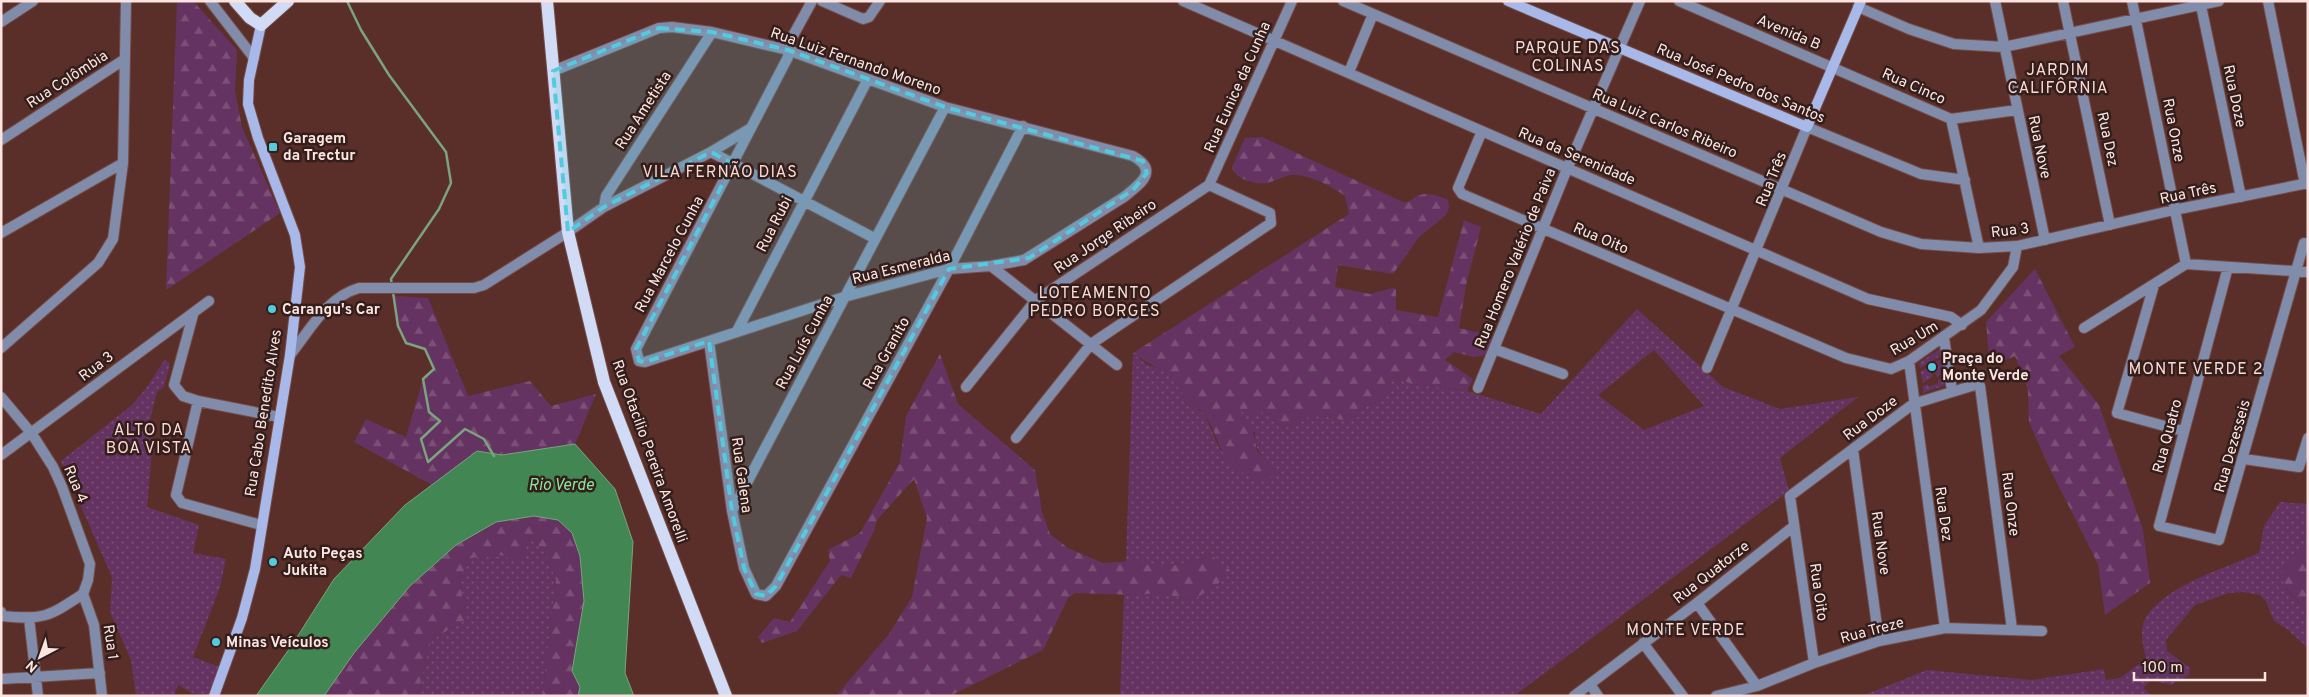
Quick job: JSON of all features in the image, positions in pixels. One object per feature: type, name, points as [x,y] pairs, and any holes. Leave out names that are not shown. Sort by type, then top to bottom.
[{"type":"main road","points":[[235,1],[250,18],[261,24],[288,1]]},
{"type":"main road","name":"Rua Otacilio Pereira Amorelli","points":[[547,1],[568,232],[604,382],[726,696]]},
{"type":"main road","name":"Rua José Pedro dos Santos","points":[[1508,1],[1808,127]]},
{"type":"main road","name":"Rua Três","points":[[1808,127],[1860,4]]},
{"type":"main road","name":"Rua Cabo Benedito Alves","points":[[214,696],[242,618],[253,579],[290,355],[300,267],[300,252],[258,138],[248,104],[249,80],[261,24]]},
{"type":"street","points":[[1,22],[33,1]]},
{"type":"street","points":[[1,348],[98,263],[108,250],[113,239],[123,163],[126,1]]},
{"type":"street","points":[[210,1],[254,58]]},
{"type":"street","name":"Rua Marcelo Cunha","points":[[639,361],[636,349],[788,57],[789,43],[812,1]]},
{"type":"street","points":[[822,1],[863,19],[869,17],[880,1]]},
{"type":"street","name":"Rua da Serenidade","points":[[1183,1],[1868,299],[1951,317],[1962,325]]},
{"type":"street","name":"Rua Eunice da Cunha","points":[[1210,185],[1292,1]]},
{"type":"street","name":"Rua Luiz Carlos Ribeiro","points":[[1344,1],[1881,232],[1921,244],[1979,248]]},
{"type":"street","name":"Rua Homero Valério de Paiva","points":[[1478,388],[1542,229],[1640,1]]},
{"type":"street","name":"Avenida B","points":[[1679,1],[1833,66]]},
{"type":"street","name":"Rua Nove","points":[[1994,1],[2045,240]]},
{"type":"street","name":"Rua Dez","points":[[2063,1],[2110,225]]},
{"type":"street","name":"Rua Onze","points":[[2132,1],[2186,264]]},
{"type":"street","points":[[1860,4],[1909,29],[1954,44],[2004,47],[2136,20],[2201,3],[2219,1]]},
{"type":"street","points":[[2268,1],[2307,184]]},
{"type":"street","name":"Rua Doze","points":[[2201,3],[2241,197]]},
{"type":"street","points":[[1349,72],[1373,14]]},
{"type":"street","name":"Rua Luiz Fernando Moreno","points":[[553,70],[659,28],[672,26],[712,32],[788,50],[945,107],[1134,156],[1143,161],[1148,168]]},
{"type":"street","name":"Rua Ametista","points":[[604,207],[606,196],[712,32]]},
{"type":"street","name":"Rua Colômbia","points":[[1,140],[125,59]]},
{"type":"street","name":"Rua Cinco","points":[[1833,66],[1951,119],[2017,110]]},
{"type":"street","name":"Rua Rubi","points":[[737,331],[868,79]]},
{"type":"street","name":"Rua Luís Cunha","points":[[732,512],[874,238],[945,107]]},
{"type":"street","points":[[1951,119],[1979,248]]},
{"type":"street","name":"Rua Granito","points":[[771,593],[949,269],[1023,126]]},
{"type":"street","name":"Rua Três","points":[[1708,368],[1808,127]]},
{"type":"street","name":"Rua José Pedro dos Santos","points":[[1808,127],[1921,174],[1965,180]]},
{"type":"street","points":[[290,355],[337,298],[360,288],[474,288],[484,285],[604,207],[711,152],[751,128]]},
{"type":"street","name":"Rua Oito","points":[[1482,131],[1458,188],[1460,192],[1731,311]]},
{"type":"street","points":[[711,152],[874,238]]},
{"type":"street","points":[[1,233],[123,163]]},
{"type":"street","name":"Rua Esmeralda","points":[[639,361],[645,362],[844,297],[949,269],[991,266],[1029,258],[1124,197],[1144,178],[1148,168]]},
{"type":"street","name":"Rua Três","points":[[2045,240],[2174,210],[2307,184]]},
{"type":"street","points":[[1016,438],[1091,344],[1271,223],[1270,213],[1210,185]]},
{"type":"street","name":"Rua Jorge Ribeiro","points":[[966,387],[1036,300],[1210,185]]},
{"type":"street","name":"Rua 3","points":[[1979,248],[2016,246],[2045,240]]},
{"type":"street","name":"Rua Dezesseis","points":[[2220,540],[2303,271],[2304,243]]},
{"type":"street","name":"Rua Um","points":[[1731,311],[1846,358],[1890,369],[1909,362],[1980,310],[2013,267],[2016,246]]},
{"type":"street","points":[[2084,328],[2186,264],[2303,271]]},
{"type":"street","points":[[991,266],[1117,365]]},
{"type":"street","name":"Rua Quatro","points":[[2220,540],[2159,526],[2228,267]]},
{"type":"street","points":[[2154,285],[2117,413],[2183,431]]},
{"type":"street","name":"Rua 3","points":[[1,455],[193,315],[209,301]]},
{"type":"street","points":[[193,315],[174,385],[183,396],[280,417]]},
{"type":"street","points":[[1944,338],[1952,390]]},
{"type":"street","name":"Rua Galena","points":[[709,340],[732,512],[744,568],[753,589],[761,597],[771,593]]},
{"type":"street","points":[[1494,349],[1563,374]]},
{"type":"street","name":"Rua Dez","points":[[1909,362],[1913,404],[1945,628]]},
{"type":"street","name":"Rua Onze","points":[[1978,384],[1980,386],[2012,629]]},
{"type":"street","name":"Rua Doze","points":[[1790,496],[1913,404],[1952,390],[1978,384]]},
{"type":"street","name":"Rua 4","points":[[1,397],[32,434],[53,467],[62,487],[90,564],[88,580],[83,594]]},
{"type":"street","points":[[198,400],[176,494],[178,500],[182,503],[261,525]]},
{"type":"street","points":[[2244,459],[2299,467],[2308,438]]},
{"type":"street","name":"Rua Nove","points":[[1853,450],[1879,641]]},
{"type":"street","name":"Rua Oito","points":[[1790,496],[1814,663]]},
{"type":"street","name":"Rua Quatorze","points":[[1574,696],[1697,603],[1794,526]]},
{"type":"street","points":[[1,612],[2,616],[28,618],[51,614],[83,594]]},
{"type":"street","name":"Rua 1","points":[[83,594],[94,625],[102,696]]},
{"type":"street","points":[[1697,603],[1758,686]]},
{"type":"street","points":[[28,618],[38,696]]},
{"type":"street","name":"Rua Treze","points":[[1716,696],[1758,686],[1814,663],[1879,641],[1945,628],[2042,631]]},
{"type":"street","points":[[1643,643],[1683,696]]},
{"type":"street","points":[[1,679],[100,673]]},
{"type":"street","points":[[1590,684],[1598,696]]},
{"type":"highlighted area","points":[[659,28],[712,32],[788,50],[945,107],[1143,161],[1147,173],[1133,190],[1029,258],[949,269],[776,586],[766,596],[756,594],[744,568],[732,511],[709,341],[645,362],[639,361],[636,349],[733,164],[711,152],[604,207],[568,232],[553,71]]},
{"type":"green space","points":[[177,1],[193,1],[237,50],[235,91],[242,127],[280,213],[166,290]]},
{"type":"green space","points":[[1262,137],[1403,202],[1425,194],[1448,200],[1449,208],[1446,215],[1419,237],[1393,274],[1338,265],[1335,287],[1370,294],[1393,288],[1396,289],[1396,310],[1438,317],[1464,220],[1481,227],[1466,285],[1459,328],[1488,335],[1492,338],[1486,355],[1474,357],[1454,352],[1445,360],[1473,379],[1467,391],[1412,384],[1393,377],[1384,398],[1365,407],[1355,420],[1343,420],[1312,414],[1292,428],[1278,425],[1261,411],[1254,415],[1234,410],[1252,426],[1257,451],[1275,470],[1276,474],[1274,476],[1264,479],[1255,478],[1234,467],[1222,452],[1211,425],[1203,413],[1188,400],[1167,374],[1133,353],[1349,214],[1345,196],[1317,180],[1292,175],[1269,182],[1255,183],[1242,178],[1234,172],[1232,167],[1245,138]]},
{"type":"green space","points":[[2035,269],[2075,347],[2059,356],[2099,405],[2143,530],[2150,583],[2105,615],[2098,564],[2049,467],[2029,422],[2028,390],[2015,356],[1990,367],[1986,322]]},
{"type":"green space","points":[[394,296],[428,298],[468,396],[530,381],[551,406],[596,394],[575,444],[502,455],[477,451],[432,485],[354,442],[366,419],[406,437],[423,379],[434,369],[425,349],[406,343],[398,326]]},
{"type":"green space","points":[[1637,309],[1723,387],[1780,409],[1858,397],[1780,458],[1789,491],[1514,696],[1120,696],[1124,595],[1160,593],[1192,600],[1211,556],[1172,566],[1126,562],[1133,353],[1146,364],[1162,370],[1171,378],[1188,400],[1205,415],[1220,450],[1275,470],[1258,449],[1255,433],[1233,410],[1261,411],[1278,425],[1292,428],[1312,414],[1343,420],[1355,420],[1365,407],[1384,398],[1393,377],[1412,384],[1467,391],[1541,414]],"holes":[[[1654,350],[1704,406],[1644,430],[1598,395]]]},
{"type":"green space","points":[[1941,348],[1944,354],[1920,368],[1919,363]]},
{"type":"green space","points":[[940,354],[958,404],[1035,470],[1042,512],[1050,534],[1068,548],[1103,563],[1134,561],[1172,566],[1212,556],[1230,570],[1215,587],[1192,600],[1160,593],[1135,595],[1075,593],[1068,598],[1043,650],[950,696],[836,696],[889,634],[912,597],[927,518],[914,479],[877,520],[874,531],[851,578],[841,575],[797,631],[762,643],[758,637],[774,618],[790,622],[830,561],[828,550],[860,533],[900,462],[906,416]]},
{"type":"green space","points":[[1943,358],[1945,373],[1937,377],[1932,368],[1934,363]]},
{"type":"green space","points":[[165,359],[170,364],[164,387],[157,392],[149,424],[154,428],[147,507],[199,525],[193,553],[226,559],[220,587],[193,657],[220,667],[208,696],[192,693],[178,685],[174,696],[136,696],[131,660],[110,612],[112,577],[61,461],[132,405],[147,387]]},
{"type":"green space","points":[[1928,367],[1933,376],[1923,383],[1920,372]]},
{"type":"green space","points":[[1945,377],[1945,385],[1923,393],[1923,386],[1928,384],[1929,387]]},
{"type":"green space","points":[[2280,502],[2308,504],[2308,547],[2302,548],[2286,589],[2308,611],[2308,648],[2288,630],[2274,621],[2266,601],[2260,595],[2242,592],[2229,593],[2195,605],[2166,640],[2167,651],[2190,668],[2189,675],[2171,685],[2151,680],[2144,689],[2152,696],[1862,696],[1927,670],[2032,680],[2104,669],[2106,680],[2120,678],[2146,659],[2142,631],[2143,625],[2148,614],[2158,603],[2184,585],[2259,553],[2264,526]]},
{"type":"green space","points":[[534,516],[558,520],[572,533],[580,556],[584,601],[572,671],[580,687],[578,696],[542,696],[556,580],[546,554],[530,536],[521,563],[501,555],[471,558],[459,580],[467,619],[431,640],[417,696],[324,696],[354,653],[410,586],[456,545],[496,522]]},
{"type":"green space","points":[[530,536],[546,554],[556,580],[542,696],[417,696],[431,640],[467,619],[459,580],[471,558],[501,555],[521,562]]},
{"type":"green space","points":[[2308,547],[2308,611],[2286,588],[2282,572],[2302,548]]},
{"type":"water","name":"Rio Verde","points":[[575,444],[615,489],[633,542],[625,673],[634,696],[578,696],[580,687],[572,671],[584,601],[580,556],[572,533],[558,520],[534,516],[496,522],[456,545],[410,586],[354,653],[324,696],[256,696],[292,645],[334,579],[405,505],[477,451],[502,455]]},
{"type":"waterway","points":[[347,1],[361,30],[389,75],[446,152],[451,183],[439,209],[391,279],[392,286]]},
{"type":"waterway","points":[[393,292],[398,326],[406,343],[425,349],[434,369],[423,379],[429,412],[440,421],[421,439],[428,462],[465,429],[484,439],[494,456]]},
{"type":"place","name":"Garagem da Trectur","points":[[273,147]]},
{"type":"place","name":"Carangu's Car","points":[[272,309]]},
{"type":"place","name":"Praça do Monte Verde","points":[[1932,367]]},
{"type":"place","name":"Auto Peças Jukita","points":[[273,562]]},
{"type":"place","name":"Minas Veículos","points":[[216,642]]},
{"type":"district","name":"PARQUE DAS COLINAS","points":[[1568,56]]},
{"type":"district","name":"JARDIM CALIFÔRNIA","points":[[2058,78]]},
{"type":"district","name":"VILA FERNÃO DIAS","points":[[720,171]]},
{"type":"district","name":"LOTEAMENTO PEDRO BORGES","points":[[1095,301]]},
{"type":"district","name":"MONTE VERDE 2","points":[[2196,368]]},
{"type":"district","name":"ALTO DA BOA VISTA","points":[[149,438]]},
{"type":"district","name":"MONTE VERDE","points":[[1686,629]]}]
